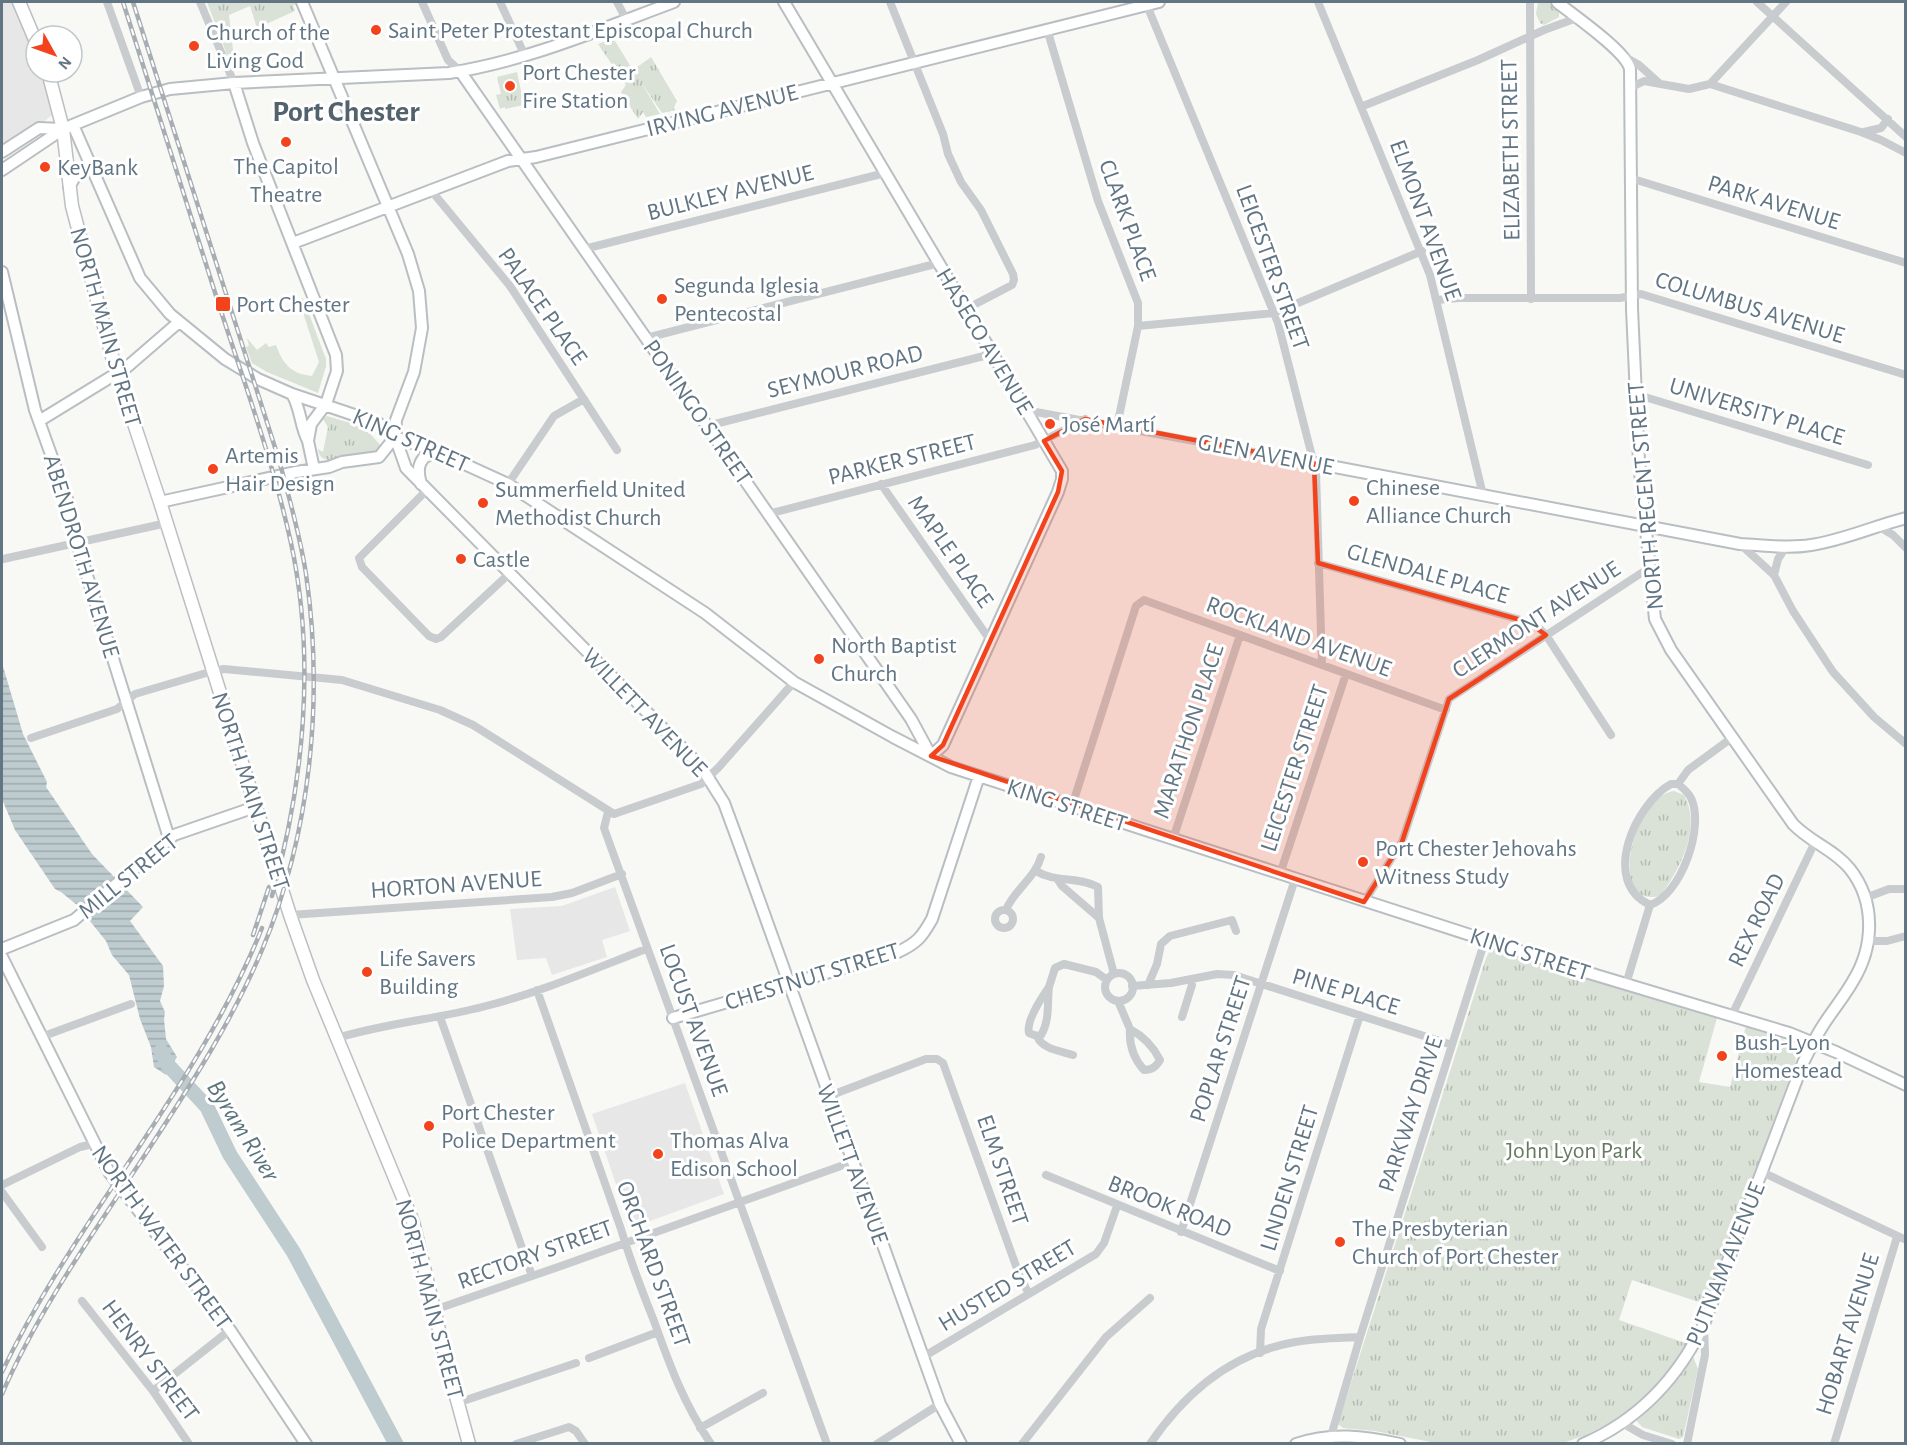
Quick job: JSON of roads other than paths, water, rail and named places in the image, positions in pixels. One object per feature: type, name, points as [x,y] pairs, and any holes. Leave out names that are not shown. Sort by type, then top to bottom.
[{"type":"main road","points":[[19,2],[28,24]]},
{"type":"main road","name":"NORTH MAIN STREET","points":[[52,84],[68,127],[69,187],[77,227],[117,373],[290,915],[313,980],[409,1209],[469,1443]]},
{"type":"street","points":[[107,2],[141,97]]},
{"type":"street","points":[[200,2],[234,83],[253,143],[329,333],[337,360],[337,371],[326,405],[311,424],[308,441]]},
{"type":"street","points":[[160,502],[314,470],[342,462],[380,457],[395,437],[396,420],[414,372],[419,349],[422,309],[408,254],[302,2]]},
{"type":"street","points":[[422,2],[448,60],[460,71]]},
{"type":"street","points":[[500,2],[525,56]]},
{"type":"street","points":[[617,2],[626,19]]},
{"type":"street","points":[[2,170],[30,149],[68,127],[141,97],[170,89],[234,83],[460,71],[525,56],[674,2]]},
{"type":"street","name":"HASECO AVENUE","points":[[784,2],[1062,471],[1062,479],[943,745],[931,756]]},
{"type":"street","points":[[890,2],[957,173],[988,222],[1014,280],[1012,285],[966,309]]},
{"type":"street","name":"IRVING AVENUE","points":[[293,243],[508,160],[545,154],[1146,3],[1159,2]]},
{"type":"street","name":"ELMONT AVENUE","points":[[1318,2],[1422,251],[1437,300],[1484,495]]},
{"type":"street","name":"ELIZABETH STREET","points":[[1530,2],[1531,299]]},
{"type":"street","points":[[1557,2],[1659,83]]},
{"type":"street","points":[[1757,2],[1888,119],[1905,137]]},
{"type":"street","points":[[1710,84],[1786,2]]},
{"type":"street","name":"LEICESTER STREET","points":[[1146,3],[1274,313],[1314,463],[1322,665]]},
{"type":"street","points":[[1363,106],[1577,18]]},
{"type":"street","name":"CLARK PLACE","points":[[1047,29],[1098,201],[1137,303],[1138,326],[1117,426]]},
{"type":"street","name":"NORTH REGENT STREET","points":[[1625,57],[1630,69],[1635,394],[1655,619],[1661,632],[1793,824],[1800,832],[1850,868],[1865,898],[1870,920],[1862,964],[1813,1043]]},
{"type":"street","name":"PONINGO STREET","points":[[460,71],[911,719],[931,756]]},
{"type":"street","points":[[1630,88],[1644,81],[1689,89],[1710,84],[1861,132],[1905,153]]},
{"type":"street","points":[[1861,132],[1881,128],[1888,119]]},
{"type":"street","points":[[2,152],[39,128],[68,127]]},
{"type":"street","name":"KING STREET","points":[[68,127],[92,169],[135,270],[145,286],[179,322],[239,368],[292,394],[378,423],[395,437],[438,452],[508,484],[705,613],[794,682],[931,756],[979,776],[1364,902],[1789,1033],[1905,1085]]},
{"type":"street","points":[[69,187],[78,172],[92,169]]},
{"type":"street","name":"BULKLEY AVENUE","points":[[584,249],[885,173]]},
{"type":"street","name":"PARK AVENUE","points":[[1630,178],[1905,263]]},
{"type":"street","name":"PALACE PLACE","points":[[430,189],[510,285],[617,450]]},
{"type":"street","points":[[1138,326],[1274,313],[1422,251]]},
{"type":"street","points":[[646,338],[939,263]]},
{"type":"street","name":"ABENDROTH AVENUE","points":[[2,272],[17,341],[39,421],[67,499],[77,542],[169,838]]},
{"type":"street","name":"COLUMBUS AVENUE","points":[[1437,300],[1620,298],[1641,294],[1905,375]]},
{"type":"street","points":[[39,421],[117,373],[179,322]]},
{"type":"street","name":"SEYMOUR ROAD","points":[[707,426],[992,354]]},
{"type":"street","points":[[292,394],[298,406],[302,430],[308,441],[314,470]]},
{"type":"street","name":"UNIVERSITY PLACE","points":[[1635,394],[1868,465]]},
{"type":"street","points":[[508,484],[554,416],[584,399]]},
{"type":"street","name":"GLEN AVENUE","points":[[1025,410],[1085,419],[1740,544],[1786,547],[1824,543],[1905,518]]},
{"type":"street","points":[[1044,441],[1085,419]]},
{"type":"street","name":"WILLETT AVENUE","points":[[395,437],[406,468],[708,777],[724,803],[940,1404],[961,1443]]},
{"type":"street","name":"PARKER STREET","points":[[768,514],[1044,441]]},
{"type":"street","points":[[438,452],[426,455],[419,463],[418,474],[424,487],[359,558],[362,567],[429,636],[436,639],[441,638],[509,574]]},
{"type":"street","name":"MAPLE PLACE","points":[[881,484],[990,640]]},
{"type":"street","points":[[3,559],[166,523]]},
{"type":"street","points":[[1878,526],[1893,535],[1905,548]]},
{"type":"street","points":[[1740,544],[1774,575],[1833,672],[1874,717],[1905,744]]},
{"type":"street","points":[[1774,575],[1778,559],[1786,547]]},
{"type":"street","name":"GLENDALE PLACE","points":[[1318,563],[1528,622],[1538,627],[1546,635],[1611,735]]},
{"type":"street","name":"CLERMONT AVENUE","points":[[1364,902],[1402,842],[1449,699],[1649,568]]},
{"type":"street","name":"ROCKLAND AVENUE","points":[[1072,806],[1139,602],[1144,600],[1446,710]]},
{"type":"street","name":"MARATHON PLACE","points":[[1173,839],[1240,635]]},
{"type":"street","points":[[31,738],[117,709],[135,694],[213,671],[224,669],[342,680],[421,703],[473,725],[614,814],[701,784],[794,682]]},
{"type":"street","name":"LEICESTER STREET","points":[[1280,874],[1346,674]]},
{"type":"street","points":[[1678,784],[1689,770],[1733,737]]},
{"type":"street","name":"CHESTNUT STREET","points":[[673,1018],[898,952],[913,945],[923,936],[932,919],[979,776]]},
{"type":"street","points":[[1626,984],[1650,905],[1665,896],[1674,886],[1683,869],[1693,840],[1694,807],[1686,790],[1678,784],[1671,784],[1664,788],[1646,806],[1636,823],[1630,841],[1625,867],[1628,886],[1641,901],[1650,905]]},
{"type":"street","name":"MILL STREET","points":[[2,949],[74,920],[169,838],[188,829],[255,807]]},
{"type":"street","name":"LOCUST AVENUE","points":[[608,812],[604,828],[827,1443]]},
{"type":"street","name":"REX ROAD","points":[[1732,1015],[1815,842]]},
{"type":"street","points":[[1006,910],[1009,903],[1036,871],[1041,858]]},
{"type":"street","points":[[1036,871],[1058,880],[1072,879],[1098,887],[1099,918],[1111,977]]},
{"type":"street","name":"HORTON AVENUE","points":[[290,915],[552,897],[572,893],[622,874]]},
{"type":"street","name":"POPLAR STREET","points":[[1181,1232],[1295,879]]},
{"type":"street","points":[[1058,880],[1099,918]]},
{"type":"street","points":[[1865,898],[1905,885]]},
{"type":"street","points":[[1148,985],[1157,964],[1163,940],[1170,936],[1232,920],[1236,931]]},
{"type":"street","points":[[1868,941],[1887,941],[1905,936]]},
{"type":"street","name":"PARKWAY DRIVE","points":[[1331,1436],[1485,940]]},
{"type":"street","points":[[337,1038],[364,1030],[488,1006],[646,949]]},
{"type":"street","name":"NORTH WATER STREET","points":[[2,957],[93,1144],[109,1172],[230,1330],[306,1443]]},
{"type":"street","points":[[1037,1036],[1044,1030],[1049,987],[1055,968],[1064,964],[1111,977]]},
{"type":"street","points":[[1118,1001],[1130,995],[1132,986],[1128,976],[1120,973],[1111,977],[1105,985],[1107,994],[1118,1001],[1130,1029],[1131,1047],[1140,1066],[1144,1070],[1150,1070],[1160,1060],[1158,1055],[1142,1035],[1130,1029]]},
{"type":"street","name":"PINE PLACE","points":[[1132,986],[1225,974],[1452,1045]]},
{"type":"street","points":[[1182,1017],[1192,985],[1191,980]]},
{"type":"street","points":[[1049,987],[1040,999],[1028,1024],[1029,1033],[1037,1036],[1040,1043],[1045,1046],[1073,1055]]},
{"type":"street","name":"ORCHARD STREET","points":[[537,990],[658,1332],[688,1408],[711,1443]]},
{"type":"street","points":[[41,1036],[131,1004]]},
{"type":"street","name":"LINDEN STREET","points":[[1260,1353],[1261,1329],[1360,1015]]},
{"type":"street","points":[[440,1017],[532,1276]]},
{"type":"street","name":"PUTNAM AVENUE","points":[[1583,1443],[1622,1423],[1645,1406],[1671,1378],[1695,1343],[1813,1043]]},
{"type":"street","name":"ELM STREET","points":[[829,1096],[926,1059],[939,1059],[946,1067],[1020,1277],[1029,1294]]},
{"type":"street","points":[[2,1185],[80,1147],[93,1144]]},
{"type":"street","name":"RECTORY STREET","points":[[434,1310],[852,1162]]},
{"type":"street","points":[[1762,1172],[1901,1238]]},
{"type":"street","name":"BROOK ROAD","points":[[1046,1175],[1280,1272]]},
{"type":"street","points":[[2,1192],[42,1247]]},
{"type":"street","name":"HUSTED STREET","points":[[923,1357],[1096,1254],[1104,1243],[1117,1206]]},
{"type":"street","name":"HOBART AVENUE","points":[[1834,1443],[1901,1238]]},
{"type":"street","points":[[1022,1443],[1106,1337],[1150,1298]]},
{"type":"street","name":"HENRY STREET","points":[[82,1301],[153,1391],[184,1442]]},
{"type":"street","points":[[1687,1443],[1705,1355],[1704,1324]]},
{"type":"street","points":[[153,1391],[230,1330]]},
{"type":"street","points":[[589,1358],[658,1332]]},
{"type":"street","points":[[1150,1443],[1176,1409],[1202,1384],[1243,1359],[1292,1343],[1360,1337]]},
{"type":"street","points":[[457,1403],[576,1363]]},
{"type":"street","points":[[700,1428],[763,1393]]},
{"type":"street","points":[[877,1443],[940,1404]]},
{"type":"street","points":[[1622,1423],[1643,1435],[1672,1443]]},
{"type":"street","points":[[516,1443],[569,1427],[576,1431],[585,1443]]},
{"type":"street","points":[[1296,1443],[1331,1436],[1354,1436],[1400,1443]]},
{"type":"waterway","name":"Byram River","points":[[161,1051],[168,1065],[207,1107],[230,1155],[294,1253],[396,1444]]},
{"type":"railway","points":[[123,2],[267,452],[284,512],[299,587],[303,631],[303,720],[292,809],[272,896]]},
{"type":"railway","points":[[2,1394],[53,1296],[169,1118],[239,1000],[279,905],[292,859],[309,765],[314,669],[306,574],[297,531],[279,460],[133,2]]},
{"type":"railway","points":[[253,935],[269,887]]},
{"type":"railway","points":[[2,1372],[65,1260],[205,1043],[235,987],[262,928]]},
{"type":"place","name":"Saint Peter Protestant Episcopal Church","points":[[376,30]]},
{"type":"place","name":"Church of the Living God","points":[[194,46]]},
{"type":"place","name":"Port Chester Fire Station","points":[[510,86]]},
{"type":"place","name":"The Capitol Theatre","points":[[286,142]]},
{"type":"place","name":"KeyBank","points":[[45,167]]},
{"type":"place","name":"Segunda Iglesia Pentecostal","points":[[662,299]]},
{"type":"place","name":"Port Chester","points":[[223,304]]},
{"type":"place","name":"José Martí","points":[[1050,424]]},
{"type":"place","name":"Artemis Hair Design","points":[[213,469]]},
{"type":"place","name":"Chinese Alliance Church","points":[[1354,501]]},
{"type":"place","name":"Summerfield United Methodist Church","points":[[483,503]]},
{"type":"place","name":"Castle","points":[[461,559]]},
{"type":"place","name":"North Baptist Church","points":[[819,659]]},
{"type":"place","name":"Port Chester Jehovahs Witness Study","points":[[1363,862]]},
{"type":"place","name":"Life Savers Building","points":[[367,972]]},
{"type":"place","name":"Bush-Lyon Homestead","points":[[1722,1056]]},
{"type":"place","name":"Port Chester Police Department","points":[[429,1126]]},
{"type":"place","name":"Thomas Alva Edison School","points":[[658,1154]]},
{"type":"place","name":"The Presbyterian Church of Port Chester","points":[[1340,1242]]},
{"type":"district","name":"Port Chester","points":[[346,111]]},
{"type":"park label","name":"John Lyon Park","points":[[1574,1150]]}]
